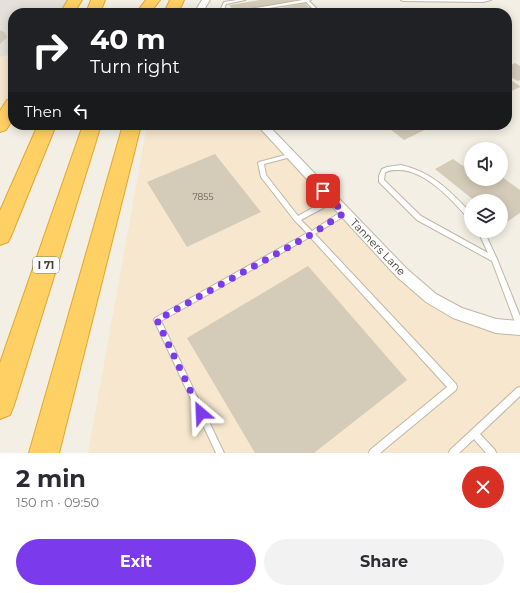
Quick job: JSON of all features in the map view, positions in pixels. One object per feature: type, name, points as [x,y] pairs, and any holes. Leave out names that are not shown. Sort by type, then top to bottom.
[{"type":"highway","points":[[147,8],[153,0]]},
{"type":"highway","points":[[0,126],[8,112]]},
{"type":"highway","points":[[0,236],[45,130]]},
{"type":"highway","name":"I 71","points":[[0,405],[90,130]]},
{"type":"highway","points":[[44,453],[131,130]]},
{"type":"street","name":"Tanners Lane","points":[[266,130],[289,156],[402,273],[431,298],[458,313],[496,326],[520,327]]},
{"type":"lane","points":[[223,8],[225,3],[243,0]]},
{"type":"lane","points":[[261,8],[307,0],[314,8]]},
{"type":"lane","points":[[403,0],[483,2],[489,0]]},
{"type":"lane","points":[[289,156],[261,163],[264,176],[297,218],[453,388],[373,453]]},
{"type":"lane","points":[[464,210],[421,172],[398,166],[385,169],[381,173],[381,181],[419,218],[494,259]]},
{"type":"lane","points":[[297,218],[332,200]]},
{"type":"lane","points":[[220,453],[157,320],[312,234],[344,213]]},
{"type":"lane","points":[[484,238],[494,259],[520,327]]},
{"type":"lane","points":[[453,453],[520,391]]},
{"type":"lane","points":[[474,433],[492,453]]},
{"type":"shaded area","points":[[0,0],[75,0],[70,8],[8,8],[8,55],[0,57]]},
{"type":"shaded area","points":[[8,55],[8,112],[0,126],[0,57]]},
{"type":"shaded area","points":[[146,130],[267,130],[431,298],[520,328],[520,391],[516,395],[520,398],[520,453],[88,453]]},
{"type":"building","points":[[260,0],[295,0],[252,8],[232,8],[229,5]]},
{"type":"building","points":[[305,3],[309,8],[280,8]]},
{"type":"building","points":[[0,30],[4,32],[7,37],[0,44]]},
{"type":"building","points":[[515,63],[520,66],[520,80],[518,81],[512,78],[512,64]]},
{"type":"building","points":[[512,81],[520,86],[512,91]]},
{"type":"building","points":[[391,130],[425,130],[404,140]]},
{"type":"building","points":[[215,154],[261,212],[187,247],[147,182]]},
{"type":"building","points":[[453,159],[464,166],[464,186],[508,186],[508,181],[520,190],[520,213],[508,221],[508,194],[466,194],[435,169]]},
{"type":"building","points":[[308,266],[407,380],[314,453],[255,453],[187,338]]},
{"type":"route","points":[[201,413],[157,320],[312,234],[344,213],[323,191]]}]
